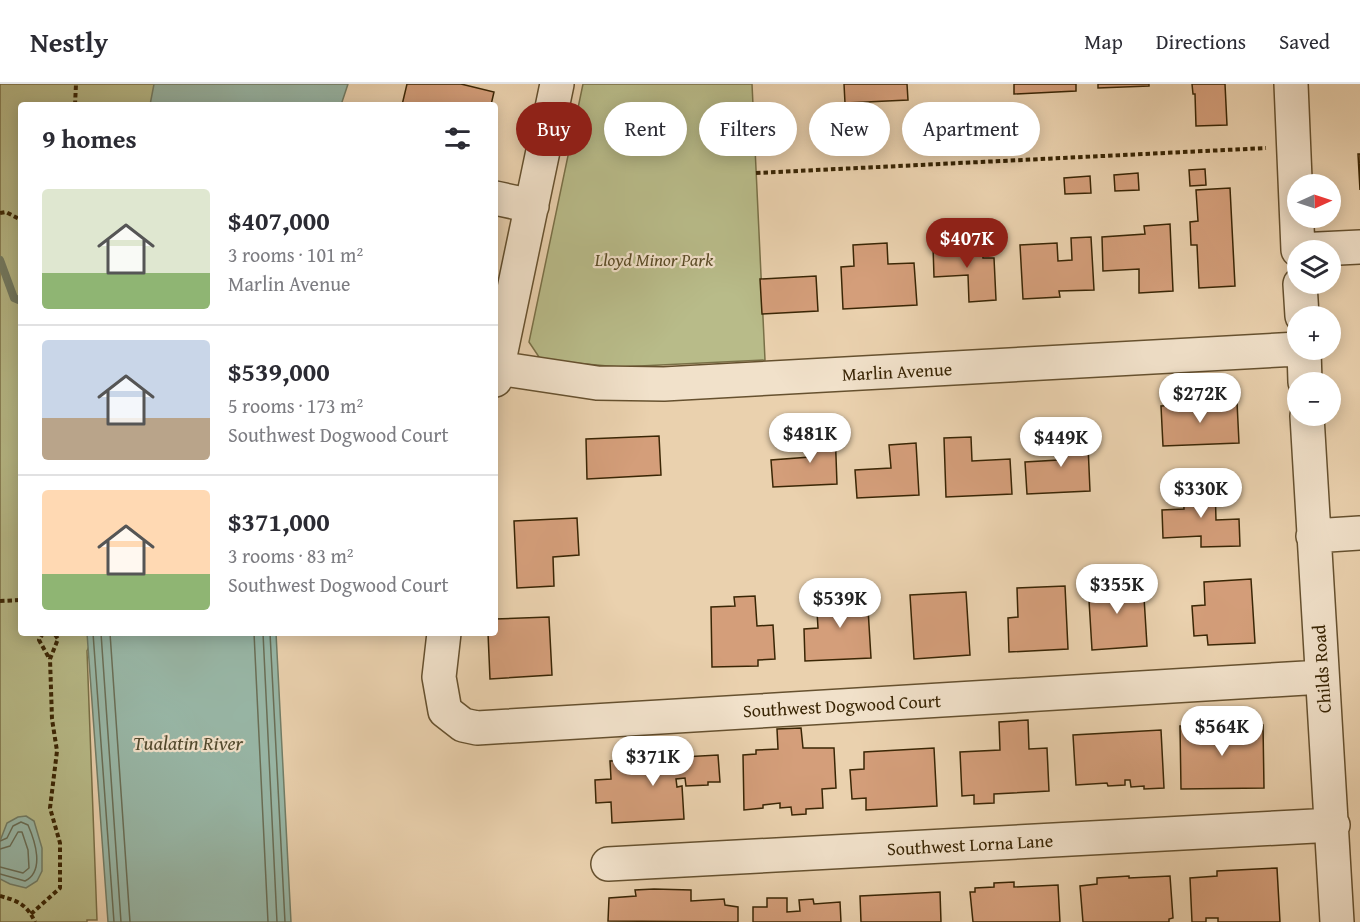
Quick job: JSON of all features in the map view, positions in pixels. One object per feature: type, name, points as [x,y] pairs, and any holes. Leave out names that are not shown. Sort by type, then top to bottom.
[{"type":"street","points":[[498,365],[557,84]]},
{"type":"street","points":[[1291,84],[1298,240]]},
{"type":"street","points":[[498,199],[532,206]]},
{"type":"street","points":[[1341,248],[1360,247]]},
{"type":"street","name":"Marlin Avenue","points":[[498,374],[597,383],[664,384],[1287,350]]},
{"type":"street","name":"Childs Road","points":[[1308,426],[1337,922]]},
{"type":"street","points":[[1313,536],[1360,533]]},
{"type":"street","name":"Southwest Dogwood Court","points":[[444,636],[440,677],[446,711],[463,725],[477,728],[1322,677]]},
{"type":"street","name":"Southwest Lorna Lane","points":[[608,864],[1333,825]]},
{"type":"path","points":[[75,102],[76,84]]},
{"type":"path","points":[[756,173],[1294,146]]},
{"type":"path","points":[[3,212],[18,219]]},
{"type":"path","points":[[0,601],[18,600]]},
{"type":"path","points":[[41,636],[39,640],[50,659]]},
{"type":"path","points":[[32,914],[60,888],[60,843],[50,808],[57,750],[52,719],[50,659],[58,639],[56,636]]},
{"type":"path","points":[[0,896],[13,899],[29,909],[35,922]]},
{"type":"green space","points":[[0,84],[182,84],[178,102],[18,102],[18,636],[94,636],[87,651],[97,920],[0,922]]},
{"type":"green space","name":"Lloyd Minor Park","points":[[583,84],[752,84],[753,102],[699,102],[699,156],[755,156],[765,360],[619,367],[541,360],[529,342],[568,156],[592,156],[592,102],[579,102]]},
{"type":"water","points":[[154,84],[348,84],[342,102],[151,102]]},
{"type":"water","name":"Tualatin River","points":[[87,636],[276,636],[291,922],[108,922]]},
{"type":"water","points":[[26,816],[34,821],[42,848],[42,871],[37,881],[26,888],[0,879],[0,841],[7,823],[18,817]]},
{"type":"building","points":[[407,84],[461,84],[494,92],[492,102],[403,102]]},
{"type":"building","points":[[844,84],[907,84],[908,100],[845,102]]},
{"type":"building","points":[[1014,84],[1076,84],[1076,91],[1014,94]]},
{"type":"building","points":[[1098,84],[1149,84],[1149,86],[1098,88]]},
{"type":"building","points":[[1192,84],[1225,84],[1227,125],[1196,126],[1195,94],[1193,94]]},
{"type":"building","points":[[1358,154],[1360,154],[1360,190]]},
{"type":"building","points":[[1205,169],[1206,185],[1190,186],[1189,170]]},
{"type":"building","points":[[1138,173],[1139,190],[1115,191],[1114,175]]},
{"type":"building","points":[[1090,176],[1091,193],[1065,194],[1064,178]]},
{"type":"building","points":[[1230,188],[1235,286],[1199,288],[1197,245],[1191,245],[1190,222],[1198,221],[1196,190]]},
{"type":"building","points":[[1170,224],[1173,291],[1139,293],[1139,269],[1103,271],[1102,237],[1145,234],[1144,226]]},
{"type":"building","points":[[1091,237],[1094,290],[1059,291],[1060,297],[1023,299],[1020,245],[1057,243],[1058,261],[1072,260],[1071,238]]},
{"type":"building","points":[[887,243],[888,264],[914,263],[917,305],[843,309],[841,267],[854,266],[853,245]]},
{"type":"building","points":[[982,244],[983,258],[994,258],[996,300],[969,302],[968,275],[934,277],[933,246]]},
{"type":"building","points":[[816,276],[818,311],[762,314],[760,279]]},
{"type":"building","points":[[1237,402],[1239,443],[1163,446],[1161,406]]},
{"type":"building","points":[[835,429],[837,484],[773,487],[771,460],[810,457],[809,430]]},
{"type":"building","points":[[1081,431],[1082,445],[1088,445],[1090,491],[1027,494],[1025,462],[1058,460],[1057,432]]},
{"type":"building","points":[[659,436],[661,475],[587,479],[586,439]]},
{"type":"building","points":[[971,437],[972,461],[1010,459],[1012,494],[946,497],[944,438]]},
{"type":"building","points":[[916,443],[919,495],[857,498],[855,470],[891,468],[889,445]]},
{"type":"building","points":[[1215,484],[1216,520],[1239,519],[1240,546],[1201,547],[1201,536],[1163,538],[1162,510],[1184,509],[1183,485]]},
{"type":"building","points":[[577,518],[579,555],[553,557],[554,586],[517,588],[514,521]]},
{"type":"building","points":[[1251,579],[1255,643],[1208,645],[1207,635],[1194,636],[1192,606],[1205,605],[1204,582]]},
{"type":"building","points":[[1143,581],[1147,646],[1092,650],[1088,584]]},
{"type":"building","points":[[1065,586],[1068,649],[1009,652],[1008,618],[1018,617],[1017,588]]},
{"type":"building","points":[[867,592],[871,658],[805,661],[804,629],[818,628],[816,595]]},
{"type":"building","points":[[966,592],[970,655],[914,659],[910,595]]},
{"type":"building","points":[[755,596],[757,626],[773,625],[775,659],[758,660],[758,666],[712,667],[711,607],[735,606],[734,597]]},
{"type":"building","points":[[549,617],[552,675],[490,679],[488,636],[498,636],[498,619]]},
{"type":"building","points":[[1028,720],[1029,749],[1047,748],[1049,791],[994,794],[994,803],[974,804],[974,795],[962,796],[960,752],[1000,750],[999,722]]},
{"type":"building","points":[[1263,725],[1264,788],[1181,789],[1180,726]]},
{"type":"building","points":[[801,728],[803,748],[834,748],[836,788],[822,789],[823,808],[806,809],[806,814],[792,815],[791,807],[780,808],[780,803],[744,810],[743,755],[756,754],[756,750],[778,749],[777,729]]},
{"type":"building","points":[[1161,730],[1164,788],[1131,787],[1130,780],[1125,780],[1125,785],[1108,786],[1107,783],[1076,785],[1073,735]]},
{"type":"building","points":[[934,748],[937,806],[866,810],[866,798],[852,799],[850,770],[864,769],[864,752]]},
{"type":"building","points":[[718,755],[720,782],[686,786],[685,778],[676,779],[677,787],[682,786],[684,819],[612,823],[611,802],[596,803],[595,780],[611,779],[610,761]]},
{"type":"building","points":[[1277,868],[1280,922],[1218,922],[1218,918],[1206,918],[1206,922],[1192,922],[1190,878],[1217,876],[1217,871]]},
{"type":"building","points":[[1129,876],[1129,878],[1170,876],[1173,918],[1169,919],[1169,922],[1083,922],[1080,886],[1097,884],[1097,878]]},
{"type":"building","points":[[1014,882],[1014,887],[1058,885],[1060,922],[973,922],[970,892],[975,892],[975,888],[994,887],[994,883]]},
{"type":"building","points":[[635,890],[691,890],[691,901],[724,899],[725,905],[738,907],[738,922],[608,921],[609,898],[636,896]]},
{"type":"building","points":[[940,892],[941,922],[861,922],[860,896]]},
{"type":"building","points":[[767,898],[787,898],[787,912],[800,911],[799,900],[813,899],[814,904],[840,902],[841,922],[753,922],[753,907],[767,907]]},
{"type":"waterway","points":[[0,260],[14,298],[18,300]]}]
